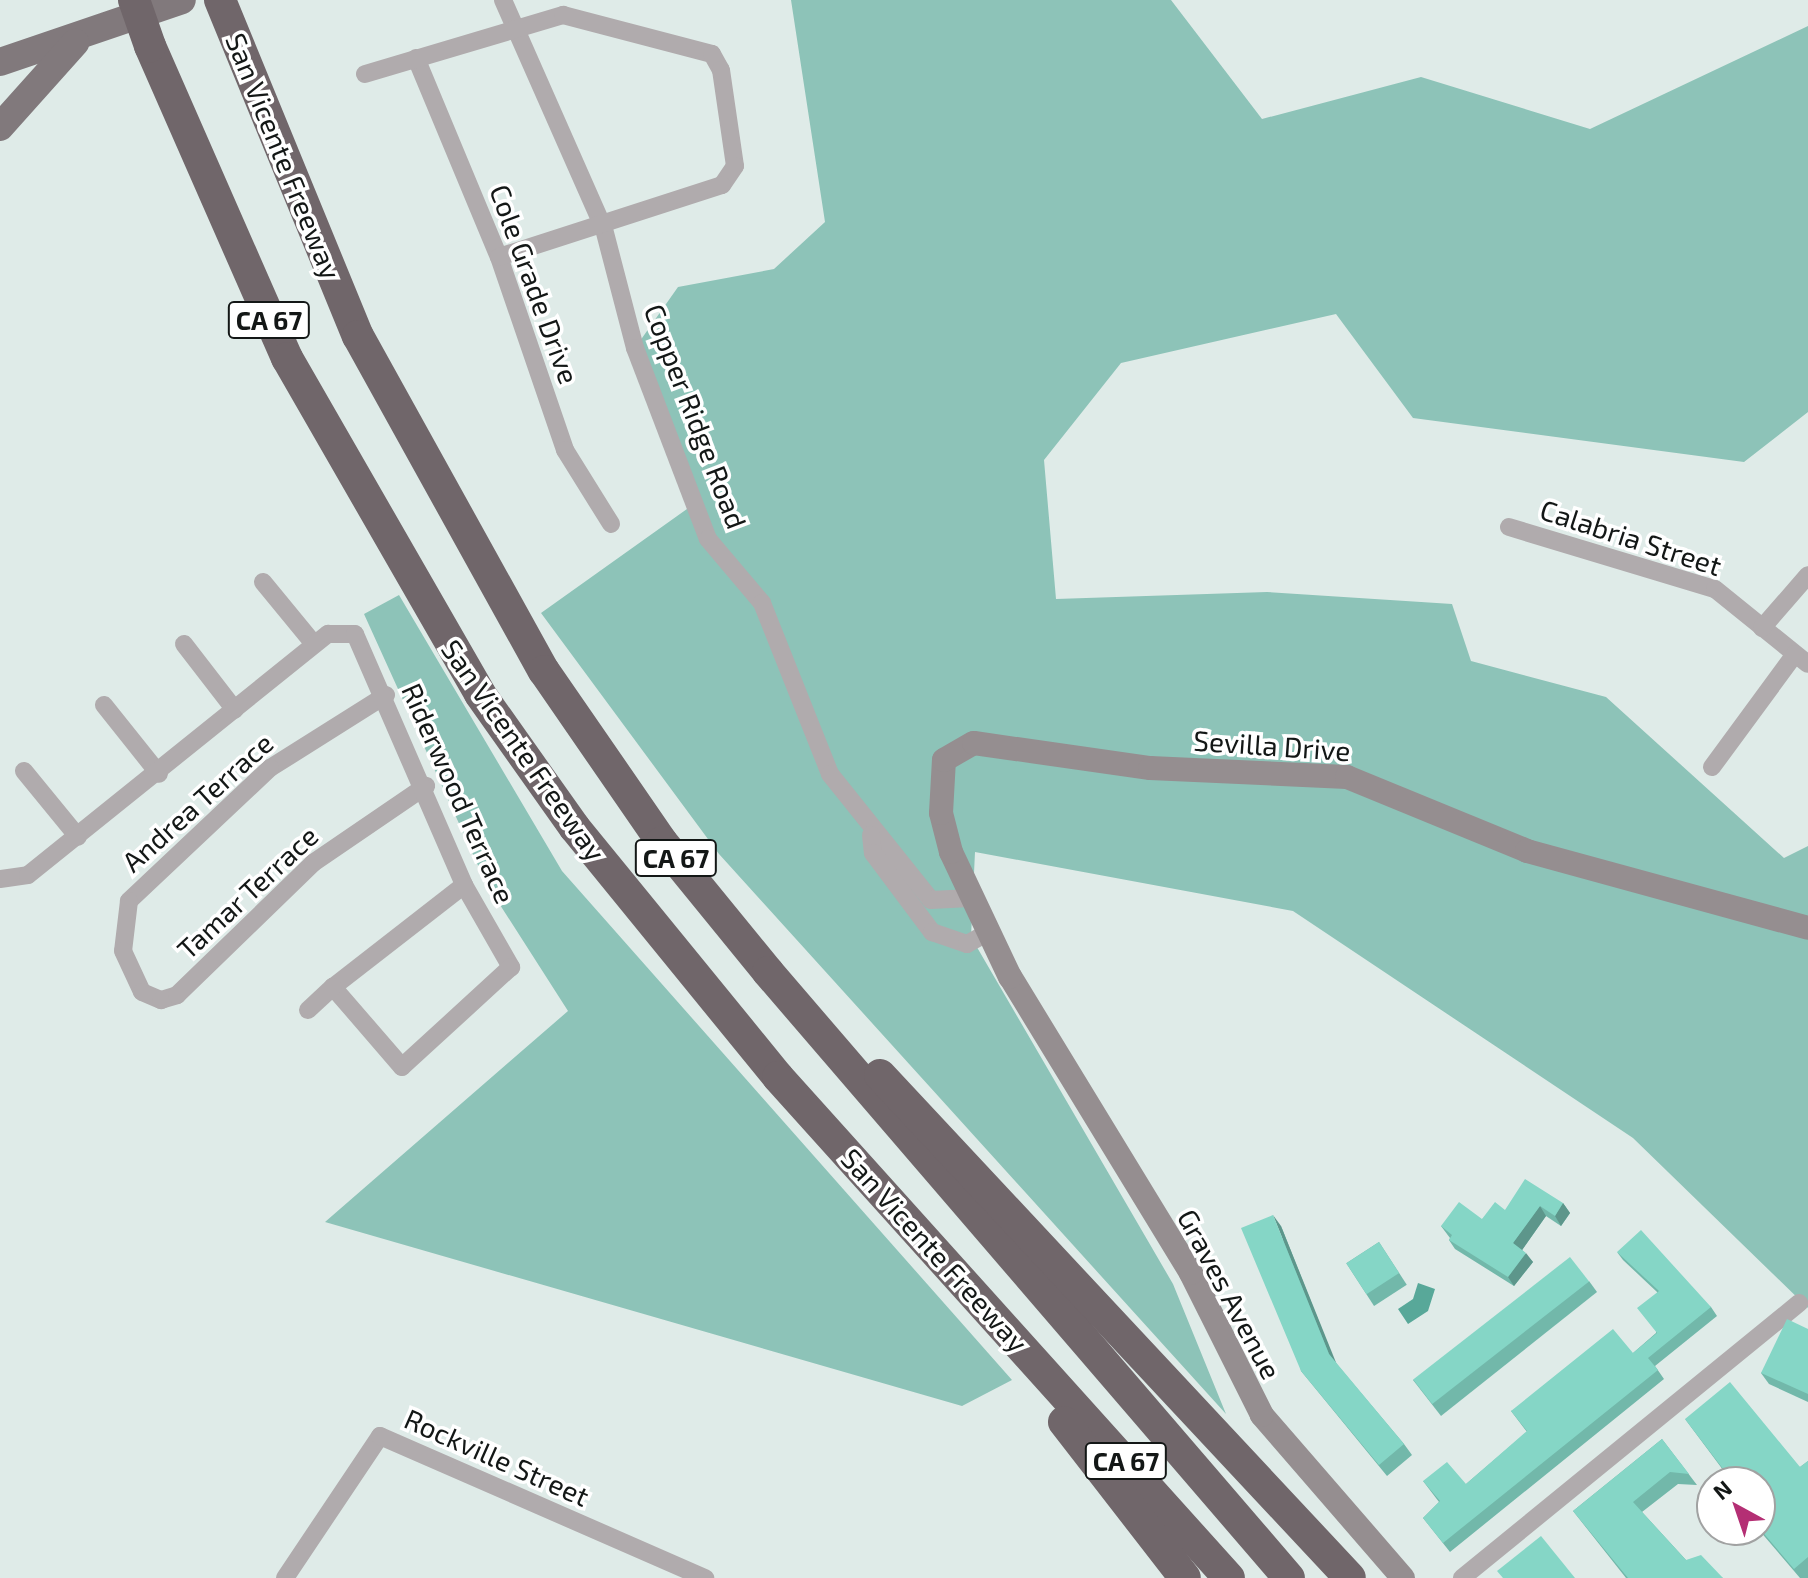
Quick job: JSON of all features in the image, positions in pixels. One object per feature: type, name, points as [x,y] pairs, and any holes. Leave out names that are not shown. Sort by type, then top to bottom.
[{"type":"highway","name":"San Vicente Freeway","points":[[134,0],[150,46],[287,358],[480,694],[671,949],[1229,1578]]},
{"type":"highway","name":"San Vicente Freeway","points":[[226,14],[358,336],[424,464],[544,671],[662,842],[1005,1255],[1289,1578]]},
{"type":"highway","points":[[662,842],[1350,1578]]},
{"type":"highway","points":[[1021,1346],[1058,1415],[1185,1578]]},
{"type":"main road","points":[[0,62],[78,40],[182,0]]},
{"type":"main road","points":[[0,127],[78,40]]},
{"type":"street","name":"Copper Ridge Road","points":[[503,0],[604,229],[635,348],[708,539],[762,603],[830,774],[871,835],[931,900],[970,898]]},
{"type":"street","points":[[365,74],[563,15],[712,54],[721,70],[735,166],[722,185],[604,229],[499,257]]},
{"type":"street","name":"Cole Grade Drive","points":[[416,58],[499,257],[565,450],[611,524]]},
{"type":"street","name":"Calabria Street","points":[[1509,527],[1715,589],[1802,659]]},
{"type":"street","points":[[1762,628],[1808,575]]},
{"type":"street","points":[[263,582],[314,644]]},
{"type":"street","name":"Riderwood Terrace","points":[[0,879],[28,875],[159,774],[328,634],[355,634],[426,786],[464,885],[511,967],[402,1067],[333,987]]},
{"type":"street","points":[[184,644],[235,710]]},
{"type":"street","points":[[1712,767],[1802,659]]},
{"type":"street","name":"Andrea Terrace","points":[[142,992],[123,951],[129,901],[270,768],[386,695]]},
{"type":"street","points":[[104,705],[159,774]]},
{"type":"street","name":"Sevilla Drive","points":[[987,933],[951,852],[940,779],[944,760],[974,743],[1150,768],[1347,777],[1527,851],[1808,928]]},
{"type":"street","points":[[24,771],[78,837]]},
{"type":"street","name":"Tamar Terrace","points":[[142,992],[161,1000],[177,995],[313,863],[426,786]]},
{"type":"street","name":"Copper Ridge Road","points":[[871,835],[873,853],[932,932],[967,944],[987,933]]},
{"type":"street","points":[[308,1010],[464,885]]},
{"type":"street","name":"Graves Avenue","points":[[987,933],[1191,1273],[1262,1415],[1403,1578]]},
{"type":"street","points":[[1462,1578],[1799,1303]]},
{"type":"street","name":"Rockville Street","points":[[285,1578],[380,1436],[705,1578]]},
{"type":"shaded area","points":[[791,0],[1171,0],[1262,119],[1421,77],[1590,129],[1808,26],[1808,412],[1744,462],[1413,418],[1336,314],[1121,363],[1044,460],[1056,599],[1267,592],[1452,604],[1471,661],[1606,697],[1784,858],[1808,846],[1808,1308],[1633,1138],[1293,911],[975,852],[971,937],[1173,1284],[1226,1414],[719,854],[541,613],[694,504],[635,348],[678,287],[774,269],[825,222]]},
{"type":"shaded area","points":[[399,595],[562,871],[1012,1380],[962,1406],[325,1222],[568,1011],[486,883],[364,614]]},
{"type":"shaded area","points":[[1418,1283],[1435,1289],[1428,1311],[1408,1324],[1398,1309],[1413,1299]]},
{"type":"building","points":[[1525,1179],[1563,1203],[1555,1216],[1540,1206],[1513,1243],[1526,1253],[1508,1277],[1449,1240],[1452,1235],[1441,1226],[1459,1202],[1482,1219],[1495,1202],[1505,1210]]},
{"type":"building","points":[[1273,1215],[1329,1354],[1404,1444],[1379,1465],[1301,1371],[1241,1228]]},
{"type":"building","points":[[1641,1230],[1711,1307],[1648,1358],[1658,1370],[1443,1543],[1423,1518],[1440,1501],[1423,1481],[1447,1462],[1466,1484],[1527,1431],[1511,1411],[1613,1329],[1633,1353],[1657,1333],[1637,1308],[1659,1291],[1617,1252]]},
{"type":"building","points":[[1379,1242],[1399,1273],[1366,1294],[1346,1263]]},
{"type":"building","points":[[1570,1257],[1589,1281],[1432,1404],[1413,1380]]},
{"type":"building","points":[[1787,1319],[1808,1329],[1808,1394],[1761,1373]]},
{"type":"building","points":[[1730,1382],[1800,1467],[1808,1461],[1808,1557],[1794,1569],[1774,1546],[1776,1466],[1721,1466],[1685,1419]]},
{"type":"building","points":[[1662,1439],[1689,1474],[1670,1472],[1633,1502],[1686,1560],[1701,1555],[1723,1578],[1628,1578],[1573,1511]]},
{"type":"building","points":[[1541,1536],[1575,1578],[1503,1578],[1497,1571]]}]
